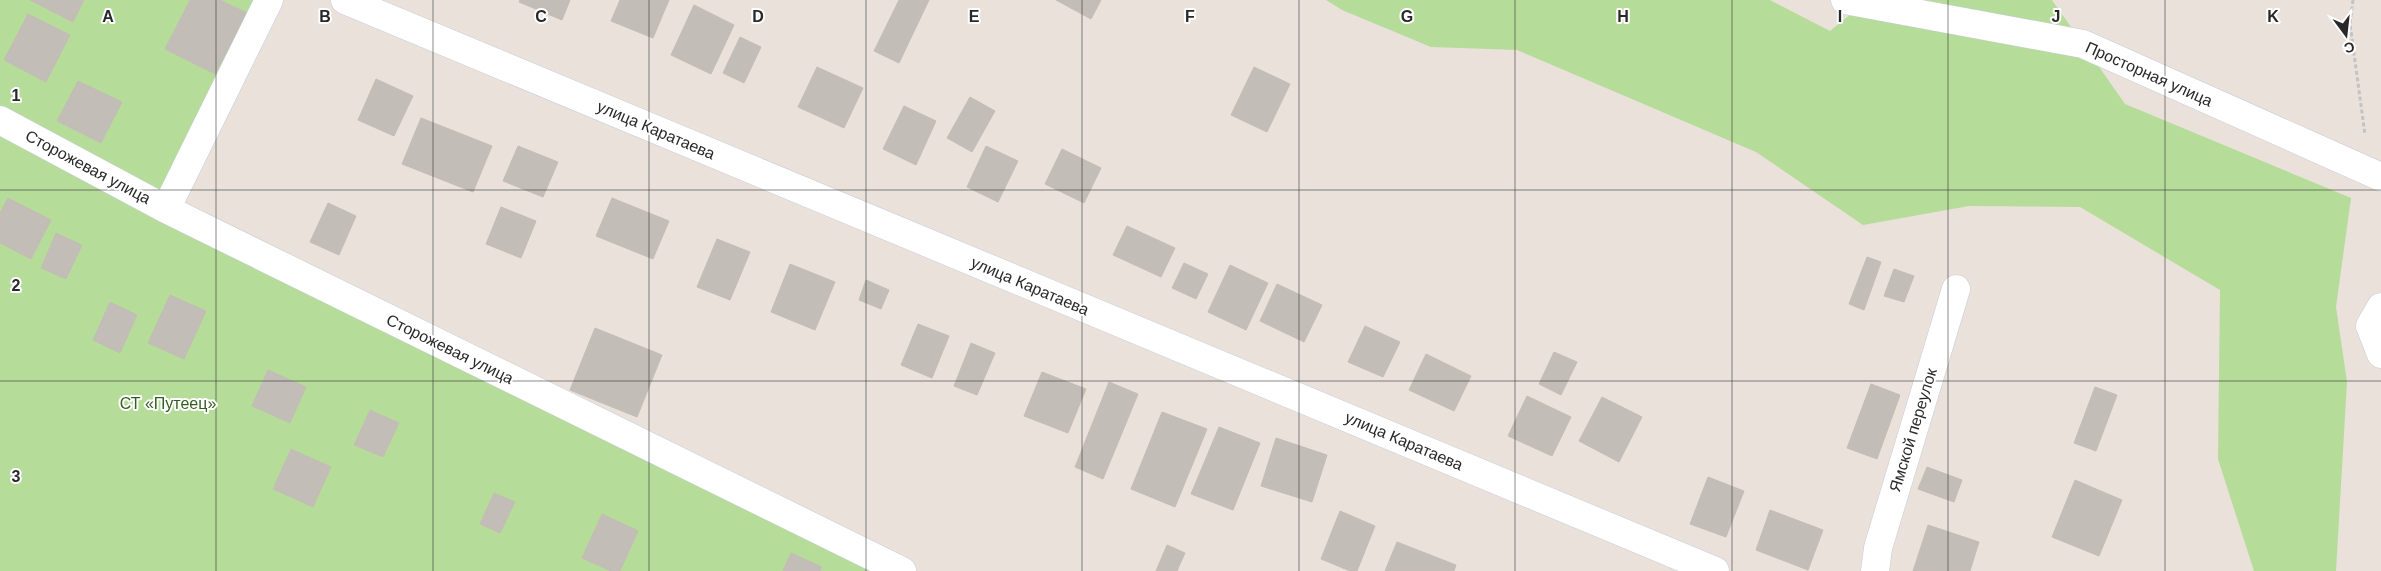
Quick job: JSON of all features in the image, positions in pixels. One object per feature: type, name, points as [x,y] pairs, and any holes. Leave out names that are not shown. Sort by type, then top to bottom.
[{"type":"street","points":[[166,209],[269,0]]},
{"type":"street","name":"улица Каратаева","points":[[345,0],[1715,571]]},
{"type":"street","name":"Просторная улица","points":[[1845,0],[2083,44],[2375,175]]},
{"type":"street","name":"Сторожевая улица","points":[[0,120],[166,209],[902,571]]},
{"type":"street","name":"Ямской переулок","points":[[1875,571],[1878,548],[1956,289]]},
{"type":"street","points":[[2381,307],[2370,326],[2381,354]]},
{"type":"path","points":[[2353,0],[2350,24],[2375,175]]},
{"type":"green space","name":"СТ «Путеец»","points":[[0,0],[264,0],[166,215],[891,571],[0,571]]},
{"type":"green space","points":[[1326,0],[1770,0],[1830,31],[1868,0],[2052,0],[2125,104],[2351,198],[2336,307],[2347,382],[2336,571],[2254,571],[2218,459],[2220,290],[2080,207],[1969,206],[1863,225],[1756,152],[1517,50],[1431,47],[1342,10]]},
{"type":"building","points":[[30,0],[84,0],[73,22]]},
{"type":"building","points":[[190,0],[220,0],[247,13],[215,74],[165,49]]},
{"type":"building","points":[[520,0],[570,0],[562,20],[519,2]]},
{"type":"building","points":[[620,0],[669,0],[653,38],[611,21]]},
{"type":"building","points":[[899,0],[929,0],[899,63],[874,51]]},
{"type":"building","points":[[1056,0],[1101,0],[1091,19]]},
{"type":"building","points":[[694,5],[734,25],[711,74],[671,55]]},
{"type":"building","points":[[28,14],[70,35],[46,82],[4,60]]},
{"type":"building","points":[[740,37],[761,47],[744,83],[723,73]]},
{"type":"building","points":[[817,67],[863,88],[844,128],[798,107]]},
{"type":"building","points":[[1254,67],[1290,84],[1267,132],[1231,115]]},
{"type":"building","points":[[376,79],[413,96],[394,136],[358,120]]},
{"type":"building","points":[[78,81],[122,102],[101,143],[57,121]]},
{"type":"building","points":[[970,97],[995,111],[972,152],[947,138]]},
{"type":"building","points":[[904,106],[936,121],[916,165],[883,149]]},
{"type":"building","points":[[421,118],[492,146],[473,192],[402,164]]},
{"type":"building","points":[[518,146],[558,162],[543,197],[503,181]]},
{"type":"building","points":[[986,146],[1018,161],[998,202],[967,187]]},
{"type":"building","points":[[1062,149],[1101,168],[1084,203],[1045,184]]},
{"type":"building","points":[[8,198],[51,220],[31,259],[0,243],[0,213]]},
{"type":"building","points":[[612,198],[669,221],[653,259],[596,236]]},
{"type":"building","points":[[328,203],[356,216],[339,255],[310,242]]},
{"type":"building","points":[[501,207],[536,221],[521,258],[486,244]]},
{"type":"building","points":[[1127,226],[1175,248],[1161,277],[1113,255]]},
{"type":"building","points":[[56,233],[82,245],[66,279],[41,268]]},
{"type":"building","points":[[717,239],[750,252],[730,300],[697,287]]},
{"type":"building","points":[[1867,257],[1881,262],[1864,310],[1849,304]]},
{"type":"building","points":[[1184,263],[1208,274],[1196,299],[1172,288]]},
{"type":"building","points":[[790,264],[835,282],[815,330],[771,312]]},
{"type":"building","points":[[1230,265],[1268,283],[1246,330],[1208,312]]},
{"type":"building","points":[[1894,269],[1914,276],[1904,302],[1884,296]]},
{"type":"building","points":[[866,280],[889,290],[881,309],[859,300]]},
{"type":"building","points":[[1277,284],[1322,305],[1304,342],[1260,321]]},
{"type":"building","points":[[170,295],[206,311],[184,359],[148,343]]},
{"type":"building","points":[[110,302],[137,315],[120,353],[93,340]]},
{"type":"building","points":[[918,324],[949,336],[932,378],[901,365]]},
{"type":"building","points":[[1365,326],[1400,342],[1383,377],[1348,362]]},
{"type":"building","points":[[595,328],[662,355],[637,417],[570,390]]},
{"type":"building","points":[[971,343],[995,353],[977,395],[954,386]]},
{"type":"building","points":[[1554,352],[1577,362],[1561,395],[1539,384]]},
{"type":"building","points":[[1426,354],[1471,376],[1454,411],[1409,390]]},
{"type":"building","points":[[268,370],[306,387],[290,423],[252,406]]},
{"type":"building","points":[[1042,372],[1086,389],[1068,433],[1024,416]]},
{"type":"building","points":[[1109,382],[1138,394],[1103,479],[1075,467]]},
{"type":"building","points":[[1871,384],[1900,395],[1877,459],[1847,448]]},
{"type":"building","points":[[2095,387],[2117,395],[2096,451],[2074,443]]},
{"type":"building","points":[[1527,396],[1571,417],[1552,456],[1508,436]]},
{"type":"building","points":[[1602,397],[1642,417],[1619,462],[1579,441]]},
{"type":"building","points":[[370,410],[399,423],[383,457],[354,445]]},
{"type":"building","points":[[1162,412],[1207,429],[1175,507],[1131,489]]},
{"type":"building","points":[[1219,427],[1260,443],[1233,510],[1191,494]]},
{"type":"building","points":[[1276,438],[1327,455],[1312,502],[1261,486]]},
{"type":"building","points":[[291,449],[331,467],[313,507],[273,489]]},
{"type":"building","points":[[1927,467],[1962,480],[1954,502],[1918,489]]},
{"type":"building","points":[[1708,477],[1744,491],[1726,537],[1690,524]]},
{"type":"building","points":[[2075,480],[2122,500],[2099,556],[2052,537]]},
{"type":"building","points":[[494,493],[515,502],[500,533],[480,524]]},
{"type":"building","points":[[1770,510],[1823,530],[1808,570],[1756,550]]},
{"type":"building","points":[[1340,511],[1375,526],[1357,571],[1350,571],[1321,559]]},
{"type":"building","points":[[602,514],[638,531],[620,571],[611,571],[582,558]]},
{"type":"building","points":[[1928,525],[1979,542],[1970,571],[1913,571]]},
{"type":"building","points":[[1397,542],[1456,565],[1454,571],[1385,571]]},
{"type":"building","points":[[1167,545],[1185,553],[1177,571],[1156,571]]},
{"type":"building","points":[[791,553],[822,567],[820,571],[783,571]]}]
